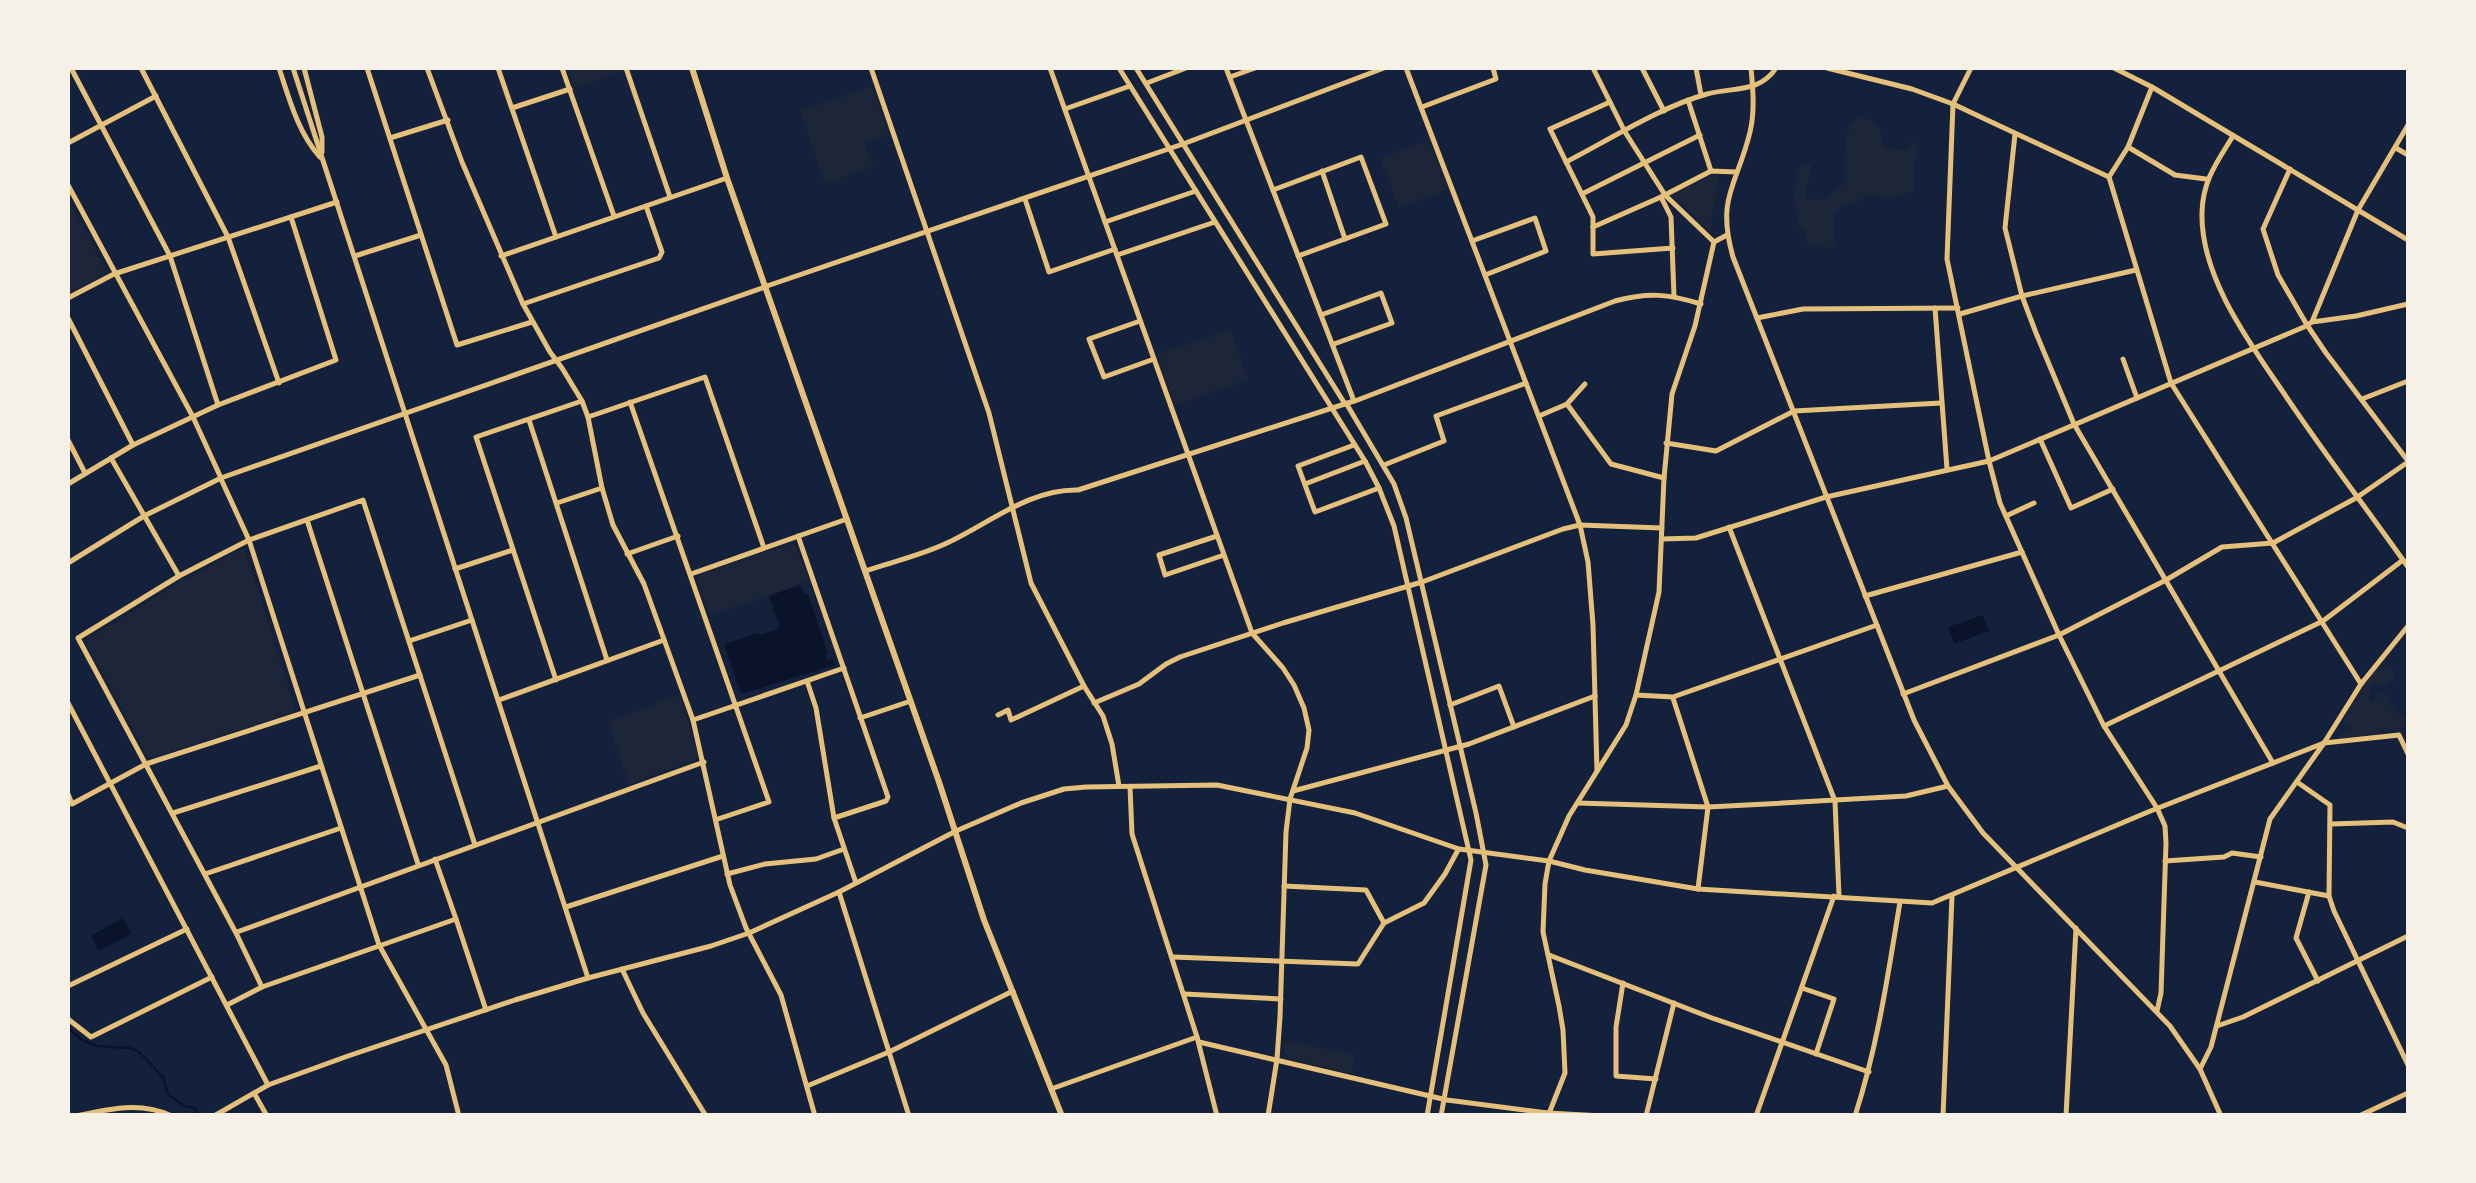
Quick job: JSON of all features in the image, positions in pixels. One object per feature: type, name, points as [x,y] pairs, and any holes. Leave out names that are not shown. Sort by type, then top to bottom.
[{"type":"main road","points":[[692,68],[984,920],[1062,1116]]},
{"type":"street","points":[[71,68],[170,256],[218,405]]},
{"type":"street","points":[[141,68],[228,237],[280,383]]},
{"type":"street","points":[[279,68],[292,108],[310,145],[322,159]]},
{"type":"street","points":[[293,68],[588,978]]},
{"type":"street","points":[[304,68],[322,137],[322,159]]},
{"type":"street","points":[[367,68],[457,346],[532,322]]},
{"type":"street","points":[[427,68],[523,304],[588,417],[613,525],[644,584],[693,720],[727,874],[749,934],[780,995],[814,1116]]},
{"type":"street","points":[[498,68],[556,237]]},
{"type":"street","points":[[562,68],[614,217]]},
{"type":"street","points":[[628,68],[670,198]]},
{"type":"street","points":[[871,68],[989,413],[1030,583],[1103,716],[1119,786]]},
{"type":"street","points":[[1050,68],[1252,633],[1294,685],[1308,720],[1307,748],[1290,799],[1277,1060],[1268,1116]]},
{"type":"street","points":[[1119,68],[1366,461],[1394,526],[1471,868],[1428,1116]]},
{"type":"street","points":[[1136,68],[1349,403],[1394,484],[1406,518],[1486,865],[1442,1116]]},
{"type":"street","points":[[1146,84],[1186,68]]},
{"type":"street","points":[[1226,68],[1321,315],[1349,403]]},
{"type":"street","points":[[1230,77],[1255,68]]},
{"type":"street","points":[[68,563],[144,516],[220,478],[1183,144],[1384,68]]},
{"type":"street","points":[[1406,68],[1580,525],[1588,562],[1597,771]]},
{"type":"street","points":[[1421,108],[1496,79],[1493,68]]},
{"type":"street","points":[[1593,68],[1671,217],[1674,296]]},
{"type":"street","points":[[1642,68],[1664,111]]},
{"type":"street","points":[[1751,68],[1752,119],[1726,211],[1727,235],[1924,742],[1948,786],[1983,834],[2158,1012],[2186,1046],[2221,1116]]},
{"type":"street","points":[[1566,162],[1688,100],[1752,88],[1764,82],[1776,68]]},
{"type":"street","points":[[1827,68],[1954,104],[2109,177]]},
{"type":"street","points":[[1970,68],[1954,104],[1947,259],[1989,461],[2006,516],[2104,726],[2158,808],[2165,826],[2162,993],[2158,1012]]},
{"type":"street","points":[[2114,68],[2408,240]]},
{"type":"street","points":[[1694,69],[1701,96]]},
{"type":"street","points":[[1065,109],[1130,86]]},
{"type":"street","points":[[2152,87],[2128,147],[2109,177],[2171,383],[2361,684]]},
{"type":"street","points":[[512,108],[570,89]]},
{"type":"street","points":[[68,143],[156,96]]},
{"type":"street","points":[[1688,100],[1711,171]]},
{"type":"street","points":[[1610,102],[1550,129],[1594,217],[1593,254],[1673,248]]},
{"type":"street","points":[[390,138],[448,120]]},
{"type":"street","points":[[2309,324],[2358,210],[2408,126]]},
{"type":"street","points":[[2015,134],[2005,228],[2022,296],[2074,424],[2273,762]]},
{"type":"street","points":[[1582,194],[1700,135]]},
{"type":"street","points":[[2233,136],[2206,179],[2202,210],[2207,252],[2224,298],[2253,349],[2408,567]]},
{"type":"street","points":[[2128,147],[2175,175],[2206,179]]},
{"type":"street","points":[[2396,148],[2408,156]]},
{"type":"street","points":[[1273,190],[1361,157],[1386,224],[1298,256]]},
{"type":"street","points":[[1904,694],[2059,635],[2222,548],[2273,542],[2356,498],[2408,461],[2326,353],[2278,275],[2263,229],[2290,170]]},
{"type":"street","points":[[1322,171],[1345,239]]},
{"type":"street","points":[[1593,226],[1711,171],[1736,172]]},
{"type":"street","points":[[501,256],[728,178]]},
{"type":"street","points":[[68,185],[193,417],[249,540],[379,945],[446,1064],[459,1116]]},
{"type":"street","points":[[1105,222],[1196,192]]},
{"type":"street","points":[[1663,196],[1714,242]]},
{"type":"street","points":[[1025,199],[1048,272],[1215,222]]},
{"type":"street","points":[[68,298],[114,274],[337,202]]},
{"type":"street","points":[[523,304],[659,258],[662,252],[646,206]]},
{"type":"street","points":[[68,484],[133,445],[218,405],[336,360],[291,217]]},
{"type":"street","points":[[1472,241],[1534,218],[1546,251],[1484,275]]},
{"type":"street","points":[[355,256],[421,235]]},
{"type":"street","points":[[1548,1114],[1565,1072],[1563,1030],[1543,932],[1549,861],[1561,830],[1626,725],[1636,695],[1659,592],[1672,394],[1701,304],[1714,242],[1727,235]]},
{"type":"street","points":[[1757,318],[1803,310],[1959,311],[2136,270]]},
{"type":"street","points":[[1321,315],[1381,293],[1392,323],[1332,345]]},
{"type":"street","points":[[865,571],[946,543],[1011,507],[1063,490],[1078,490],[1332,409],[1615,300],[1644,294],[1674,296],[1701,304]]},
{"type":"street","points":[[1662,538],[1696,538],[1826,497],[1989,461],[2309,324],[2408,304]]},
{"type":"street","points":[[1935,308],[1948,471]]},
{"type":"street","points":[[68,318],[133,445]]},
{"type":"street","points":[[1140,321],[1089,338],[1104,378],[1154,359]]},
{"type":"street","points":[[2123,359],[2136,398]]},
{"type":"street","points":[[588,417],[705,377],[764,548]]},
{"type":"street","points":[[2362,399],[2408,381]]},
{"type":"street","points":[[1384,466],[1444,442],[1436,416],[1526,383]]},
{"type":"street","points":[[1539,416],[1567,404],[1585,384]]},
{"type":"street","points":[[556,680],[476,437],[582,401]]},
{"type":"street","points":[[630,402],[770,802],[717,820]]},
{"type":"street","points":[[1666,443],[1716,451],[1794,411],[1941,403]]},
{"type":"street","points":[[1567,404],[1611,464],[1664,478]]},
{"type":"street","points":[[529,420],[607,660]]},
{"type":"street","points":[[2040,439],[2071,508],[2113,489]]},
{"type":"street","points":[[68,440],[86,473]]},
{"type":"street","points":[[1355,444],[1298,466],[1315,512],[1380,488]]},
{"type":"street","points":[[111,458],[179,576]]},
{"type":"street","points":[[1305,484],[1366,461]]},
{"type":"street","points":[[556,503],[602,488]]},
{"type":"street","points":[[262,987],[78,638],[179,576],[249,540],[363,500],[475,845]]},
{"type":"street","points":[[2006,516],[2034,503]]},
{"type":"street","points":[[690,574],[847,519]]},
{"type":"street","points":[[307,520],[418,865]]},
{"type":"street","points":[[1729,527],[1835,801],[1836,896],[1756,1116]]},
{"type":"street","points":[[1094,703],[1139,684],[1180,658],[1422,582],[1562,528],[1662,528]]},
{"type":"street","points":[[626,554],[678,536]]},
{"type":"street","points":[[798,536],[888,799],[834,818]]},
{"type":"street","points":[[1217,536],[1159,556],[1165,575],[1224,555]]},
{"type":"street","points":[[455,568],[512,550]]},
{"type":"street","points":[[1865,596],[2022,552]]},
{"type":"street","points":[[2104,726],[2322,621],[2403,560]]},
{"type":"street","points":[[409,641],[472,620]]},
{"type":"street","points":[[1636,695],[1673,697],[1877,625]]},
{"type":"street","points":[[2200,1069],[2211,1047],[2270,819],[2361,684],[2408,626]]},
{"type":"street","points":[[498,700],[664,640]]},
{"type":"street","points":[[693,720],[844,668]]},
{"type":"street","points":[[68,794],[72,804],[146,764],[420,676]]},
{"type":"street","points":[[806,680],[816,708],[834,818],[856,883]]},
{"type":"street","points":[[998,714],[1008,710],[1011,720],[1084,686]]},
{"type":"street","points":[[1450,705],[1500,686],[1514,727]]},
{"type":"street","points":[[1293,791],[1460,746],[1595,696]]},
{"type":"street","points":[[1673,697],[1708,807],[1698,888]]},
{"type":"street","points":[[860,718],[911,701]]},
{"type":"street","points":[[68,703],[268,1086]]},
{"type":"street","points":[[214,1116],[254,1092],[348,1056],[588,978],[749,934],[956,831],[1042,795],[1086,787],[1217,784],[1370,817],[1459,848],[1585,870],[1698,888],[1932,903],[2324,742],[2399,735],[2408,754]]},
{"type":"street","points":[[236,932],[704,762]]},
{"type":"street","points":[[173,813],[321,766]]},
{"type":"street","points":[[2297,782],[2330,805],[2329,896],[2408,1065]]},
{"type":"street","points":[[1130,786],[1132,834],[1198,1039],[1217,1116]]},
{"type":"street","points":[[1578,803],[1708,807],[1906,796],[1948,786]]},
{"type":"street","points":[[2331,824],[2393,822],[2408,828]]},
{"type":"street","points":[[204,874],[341,828]]},
{"type":"street","points":[[1173,957],[1358,964],[1384,923],[1424,903],[1459,848]]},
{"type":"street","points":[[727,874],[765,864],[816,859],[844,850]]},
{"type":"street","points":[[2165,861],[2224,857],[2232,853],[2261,857]]},
{"type":"street","points":[[566,907],[724,856]]},
{"type":"street","points":[[435,859],[486,1010]]},
{"type":"street","points":[[2254,882],[2329,896]]},
{"type":"street","points":[[1284,886],[1366,890],[1384,923]]},
{"type":"street","points":[[839,892],[909,1116]]},
{"type":"street","points":[[2308,892],[2296,938],[2318,980]]},
{"type":"street","points":[[1943,1116],[1952,896]]},
{"type":"street","points":[[1855,1116],[1880,1028],[1900,902]]},
{"type":"street","points":[[227,1004],[262,987],[456,919]]},
{"type":"street","points":[[68,986],[187,928]]},
{"type":"street","points":[[2066,1116],[2076,928]]},
{"type":"street","points":[[2216,1026],[2408,936]]},
{"type":"street","points":[[1549,955],[1869,1072]]},
{"type":"street","points":[[622,969],[643,1013],[706,1116]]},
{"type":"street","points":[[68,1019],[91,1037],[212,976]]},
{"type":"street","points":[[1623,983],[1616,1027],[1616,1076],[1656,1078]]},
{"type":"street","points":[[1802,988],[1834,998],[1816,1054]]},
{"type":"street","points":[[806,1087],[889,1052],[1013,991]]},
{"type":"street","points":[[1184,994],[1280,999]]},
{"type":"street","points":[[1646,1116],[1674,1003]]},
{"type":"street","points":[[1051,1089],[1198,1039],[1444,1099],[1548,1114],[1602,1116]]},
{"type":"street","points":[[254,1092],[267,1116]]},
{"type":"street","points":[[2359,1116],[2408,1092]]},
{"type":"street","points":[[76,1116],[136,1107],[156,1108],[172,1116]]},
{"type":"shaded area","points":[[566,68],[620,68],[622,71],[574,88]]},
{"type":"shaded area","points":[[872,86],[889,135],[865,144],[873,167],[825,184],[800,112]]},
{"type":"shaded area","points":[[1860,118],[1875,123],[1889,149],[1908,150],[1912,143],[1917,145],[1913,191],[1884,200],[1869,195],[1842,204],[1833,217],[1836,245],[1810,246],[1802,227],[1796,226],[1799,218],[1795,191],[1800,169],[1803,163],[1811,164],[1806,197],[1809,200],[1827,198],[1844,184],[1848,131],[1851,123]]},
{"type":"shaded area","points":[[1429,140],[1448,189],[1399,208],[1380,159]]},
{"type":"shaded area","points":[[1719,174],[1708,230],[1673,196],[1674,192]]},
{"type":"shaded area","points":[[68,198],[105,274],[68,294]]},
{"type":"shaded area","points":[[1230,330],[1248,379],[1175,405],[1157,355]]},
{"type":"shaded area","points":[[792,543],[809,581],[710,615],[697,580],[699,575]]},
{"type":"shaded area","points":[[242,549],[294,712],[148,757],[87,645],[88,639]]},
{"type":"shaded area","points":[[800,585],[804,595],[808,594],[827,661],[833,660],[835,665],[741,694],[724,644],[780,628],[769,596]]},
{"type":"shaded area","points":[[1983,615],[1989,631],[1954,644],[1948,627]]},
{"type":"shaded area","points":[[2379,666],[2393,669],[2395,679],[2383,687],[2373,683],[2370,702],[2385,693],[2388,707],[2405,715],[2404,724],[2398,730],[2338,739],[2352,727],[2343,725],[2344,719]]},
{"type":"shaded area","points":[[680,695],[696,760],[629,784],[608,722]]},
{"type":"shaded area","points":[[123,918],[131,934],[99,951],[91,936]]},
{"type":"shaded area","points":[[1284,1041],[1355,1054],[1352,1074],[1285,1058]]},
{"type":"waterway","points":[[68,1028],[96,1046],[138,1051],[163,1077],[168,1094],[184,1106],[195,1108],[197,1116]]}]
